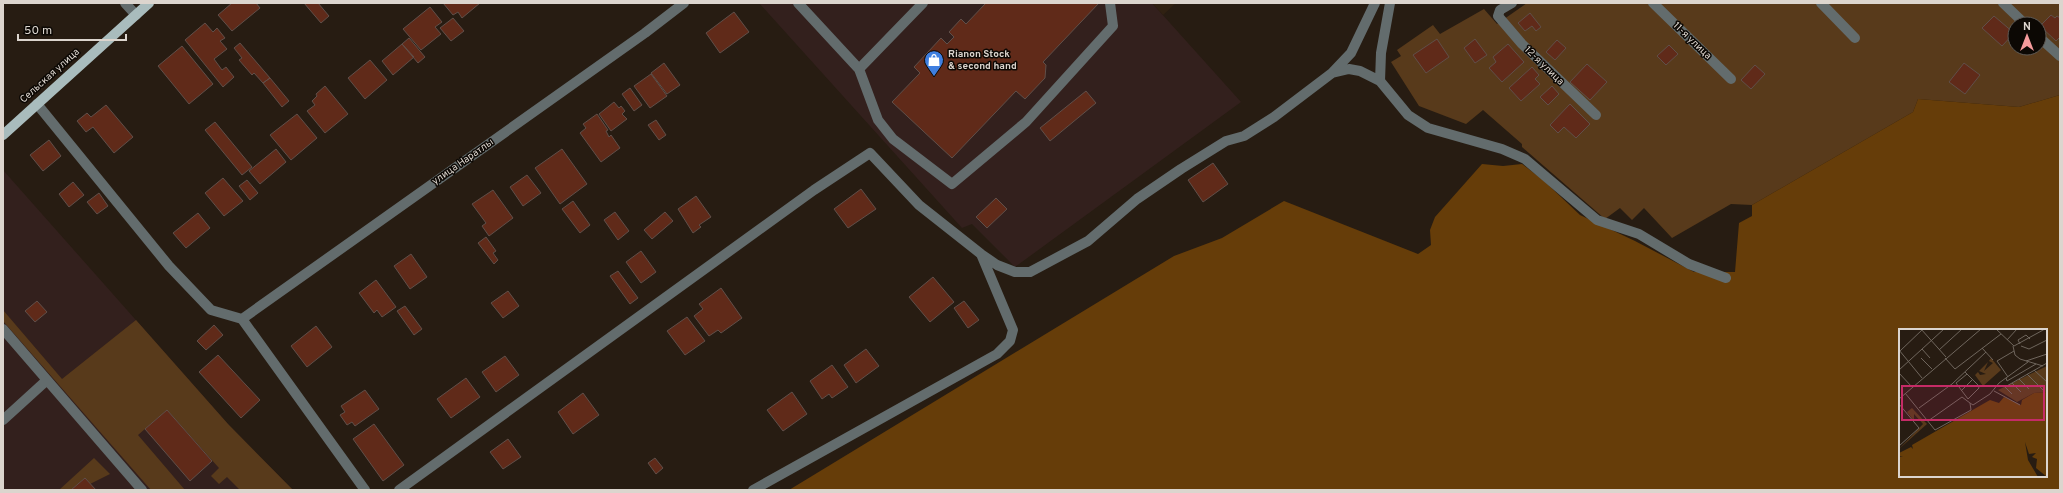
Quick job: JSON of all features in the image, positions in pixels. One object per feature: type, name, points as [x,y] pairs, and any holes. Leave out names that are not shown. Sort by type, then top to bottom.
[{"type":"main road","name":"Сельская улица","points":[[3,135],[149,3]]},
{"type":"street","points":[[125,3],[136,15]]},
{"type":"street","name":"улица Наратлы","points":[[242,319],[645,33],[684,3]]},
{"type":"street","points":[[798,3],[859,69],[878,120],[893,138],[952,184],[1026,122],[1113,26],[1110,3]]},
{"type":"street","points":[[859,69],[923,3]]},
{"type":"street","points":[[398,490],[814,190],[870,153],[920,205],[981,254],[997,265],[1015,272],[1030,272],[1088,241],[1137,199],[1226,141],[1244,136],[1274,117],[1332,73],[1351,53],[1375,3]]},
{"type":"street","points":[[1380,81],[1381,53],[1390,3]]},
{"type":"street","name":"12-я улица","points":[[1512,3],[1498,12],[1498,16],[1522,44],[1596,115]]},
{"type":"street","name":"11-я улица","points":[[1653,3],[1731,79]]},
{"type":"street","points":[[1821,3],[1855,38]]},
{"type":"street","points":[[2003,3],[2017,16]]},
{"type":"street","points":[[2047,44],[2060,56]]},
{"type":"street","points":[[1332,73],[1349,69],[1360,71],[1380,81],[1408,115],[1428,128],[1502,149],[1525,159],[1597,220],[1639,234],[1689,264],[1726,278]]},
{"type":"street","points":[[37,104],[174,272],[211,310],[242,319],[365,490]]},
{"type":"street","points":[[753,490],[997,354],[1010,341],[1013,330],[981,254]]},
{"type":"street","points":[[3,329],[142,490]]},
{"type":"street","points":[[3,420],[47,380]]},
{"type":"shaded area","points":[[759,3],[1152,3],[1241,102],[1015,267],[972,224],[962,228]]},
{"type":"shaded area","points":[[1152,3],[1176,3],[1163,15]]},
{"type":"shaded area","points":[[1527,3],[2060,3],[2060,95],[2019,107],[1918,99],[1913,112],[1752,205],[1731,204],[1672,238],[1644,208],[1632,220],[1620,208],[1605,219],[1522,147],[1522,144],[1483,110],[1466,124],[1419,106],[1391,62],[1401,56],[1397,50],[1433,25],[1440,34],[1484,9],[1497,24]]},
{"type":"shaded area","points":[[2060,95],[2060,490],[789,490],[1174,256],[1222,238],[1284,201],[1418,254],[1431,245],[1430,230],[1435,217],[1482,164],[1503,166],[1522,164],[1543,180],[1580,215],[1635,241],[1694,272],[1735,272],[1739,223],[1752,216],[1752,205],[1913,112],[1918,99],[2019,107]]},
{"type":"shaded area","points":[[3,170],[228,424],[293,490],[3,490]]},
{"type":"shaded area","points":[[3,310],[62,379],[136,320],[228,424],[293,490],[240,490],[227,477],[219,484],[211,476],[219,468],[167,410],[138,435],[185,490],[151,490],[3,321]]},
{"type":"shaded area","points":[[94,458],[110,474],[90,484],[85,478],[71,490],[59,490]]},
{"type":"building","points":[[232,3],[256,3],[260,8],[232,31],[218,15]]},
{"type":"building","points":[[304,3],[318,3],[329,16],[321,23]]},
{"type":"building","points":[[443,3],[480,3],[462,18],[458,12],[453,15]]},
{"type":"building","points":[[986,3],[1099,3],[1043,62],[1046,65],[1045,78],[1025,99],[1016,91],[952,158],[892,102],[920,73],[914,67],[941,38],[947,44],[954,37],[949,32],[961,19],[966,24]]},
{"type":"building","points":[[430,7],[442,22],[435,27],[441,34],[421,50],[403,29]]},
{"type":"building","points":[[734,12],[749,32],[720,53],[706,33]]},
{"type":"building","points":[[1530,13],[1541,27],[1536,31],[1532,26],[1525,31],[1518,23]]},
{"type":"building","points":[[2051,15],[2055,18],[2057,16],[2060,18],[2060,37],[2056,41],[2047,33],[2047,19]]},
{"type":"building","points":[[1994,16],[2007,27],[2007,41],[2002,46],[1982,28]]},
{"type":"building","points":[[453,18],[464,31],[451,41],[440,28]]},
{"type":"building","points":[[205,23],[213,32],[217,28],[225,38],[220,41],[227,49],[214,59],[222,70],[226,67],[234,77],[223,87],[185,40]]},
{"type":"building","points":[[409,38],[425,57],[418,63],[402,44]]},
{"type":"building","points":[[1437,39],[1449,57],[1426,73],[1413,55]]},
{"type":"building","points":[[1475,39],[1487,55],[1475,63],[1464,48]]},
{"type":"building","points":[[1557,40],[1566,48],[1555,60],[1546,52]]},
{"type":"building","points":[[240,43],[270,78],[263,83],[254,73],[252,75],[239,60],[242,58],[234,48]]},
{"type":"building","points":[[402,44],[414,57],[393,75],[382,61]]},
{"type":"building","points":[[1508,44],[1524,62],[1502,82],[1489,68],[1496,62],[1493,57]]},
{"type":"building","points":[[1669,45],[1678,54],[1666,65],[1657,56]]},
{"type":"building","points":[[182,46],[213,84],[189,104],[158,66]]},
{"type":"building","points":[[370,60],[387,80],[365,99],[348,78]]},
{"type":"building","points":[[664,63],[680,85],[667,94],[651,73]]},
{"type":"building","points":[[1964,63],[1980,75],[1965,94],[1949,82]]},
{"type":"building","points":[[1587,64],[1607,82],[1590,100],[1570,82]]},
{"type":"building","points":[[1755,65],[1765,74],[1751,89],[1741,80]]},
{"type":"building","points":[[1532,67],[1539,75],[1535,79],[1540,84],[1521,101],[1509,88]]},
{"type":"building","points":[[651,74],[667,96],[650,108],[634,86]]},
{"type":"building","points":[[270,78],[289,101],[282,107],[263,83]]},
{"type":"building","points":[[325,86],[348,114],[325,133],[307,111],[315,105],[312,101],[317,96],[316,94]]},
{"type":"building","points":[[1552,86],[1559,94],[1548,105],[1540,97]]},
{"type":"building","points":[[630,88],[642,105],[634,111],[622,94]]},
{"type":"building","points":[[1086,91],[1096,103],[1050,141],[1040,128]]},
{"type":"building","points":[[614,102],[619,108],[621,106],[625,111],[622,114],[627,119],[611,131],[599,114]]},
{"type":"building","points":[[1570,104],[1590,124],[1576,138],[1564,127],[1558,133],[1550,125]]},
{"type":"building","points":[[106,105],[133,137],[114,153],[93,127],[86,132],[77,121],[87,113],[91,117]]},
{"type":"building","points":[[297,114],[317,138],[291,160],[270,135]]},
{"type":"building","points":[[597,114],[608,130],[606,131],[609,137],[611,135],[620,148],[601,162],[580,133],[586,128],[583,124]]},
{"type":"building","points":[[656,120],[666,135],[659,140],[648,125]]},
{"type":"building","points":[[215,122],[252,167],[242,175],[205,130]]},
{"type":"building","points":[[49,140],[61,156],[43,171],[30,155]]},
{"type":"building","points":[[276,149],[286,162],[260,184],[249,171]]},
{"type":"building","points":[[562,149],[587,184],[560,204],[535,168]]},
{"type":"building","points":[[1213,163],[1228,184],[1203,202],[1188,180]]},
{"type":"building","points":[[527,175],[541,193],[523,206],[510,187]]},
{"type":"building","points":[[223,178],[243,201],[224,216],[205,193]]},
{"type":"building","points":[[247,180],[258,193],[250,200],[239,186]]},
{"type":"building","points":[[73,182],[84,195],[69,207],[59,194]]},
{"type":"building","points":[[861,189],[876,209],[848,228],[834,209]]},
{"type":"building","points":[[493,190],[513,218],[489,236],[482,226],[486,223],[472,204]]},
{"type":"building","points":[[99,193],[108,206],[97,214],[87,202]]},
{"type":"building","points":[[696,196],[711,217],[699,225],[701,227],[693,233],[678,209]]},
{"type":"building","points":[[996,198],[1007,209],[987,228],[976,217]]},
{"type":"building","points":[[573,201],[590,225],[580,233],[562,209]]},
{"type":"building","points":[[615,212],[629,231],[618,240],[604,220]]},
{"type":"building","points":[[665,212],[673,221],[652,239],[644,230]]},
{"type":"building","points":[[198,213],[210,228],[186,248],[173,233]]},
{"type":"building","points":[[486,237],[496,251],[493,253],[498,260],[494,264],[478,243]]},
{"type":"building","points":[[641,251],[656,272],[641,283],[626,262]]},
{"type":"building","points":[[411,254],[427,277],[410,289],[394,266]]},
{"type":"building","points":[[618,271],[638,298],[630,304],[610,276]]},
{"type":"building","points":[[933,277],[954,302],[930,322],[909,297]]},
{"type":"building","points":[[376,280],[396,307],[382,317],[377,310],[374,313],[359,293]]},
{"type":"building","points":[[721,288],[742,318],[721,333],[718,330],[709,336],[694,316],[703,309],[699,304]]},
{"type":"building","points":[[508,291],[519,306],[503,318],[491,303]]},
{"type":"building","points":[[37,301],[47,312],[35,322],[25,311]]},
{"type":"building","points":[[964,301],[979,320],[968,328],[954,308]]},
{"type":"building","points":[[405,306],[422,329],[414,335],[397,311]]},
{"type":"building","points":[[687,317],[705,341],[685,355],[667,331]]},
{"type":"building","points":[[214,325],[223,335],[206,350],[197,341]]},
{"type":"building","points":[[316,326],[332,347],[307,367],[291,346]]},
{"type":"building","points":[[866,349],[879,366],[856,383],[844,365]]},
{"type":"building","points":[[218,355],[260,400],[241,418],[199,372]]},
{"type":"building","points":[[505,356],[519,375],[496,392],[482,372]]},
{"type":"building","points":[[832,365],[848,387],[832,398],[829,394],[822,399],[810,381]]},
{"type":"building","points":[[466,378],[480,397],[451,418],[437,399]]},
{"type":"building","points":[[365,390],[379,409],[355,426],[352,422],[347,425],[340,415],[345,412],[341,406]]},
{"type":"building","points":[[792,392],[807,414],[783,431],[767,410]]},
{"type":"building","points":[[583,393],[599,415],[573,434],[558,412]]},
{"type":"building","points":[[167,410],[212,461],[190,481],[145,429]]},
{"type":"building","points":[[374,424],[404,465],[383,481],[353,439]]},
{"type":"building","points":[[508,439],[521,457],[503,469],[490,452]]},
{"type":"building","points":[[655,458],[663,468],[656,474],[648,463]]},
{"type":"building","points":[[85,478],[96,490],[71,490]]},
{"type":"place","name":"Rianon Stock & second hand","points":[[934,77]]}]
